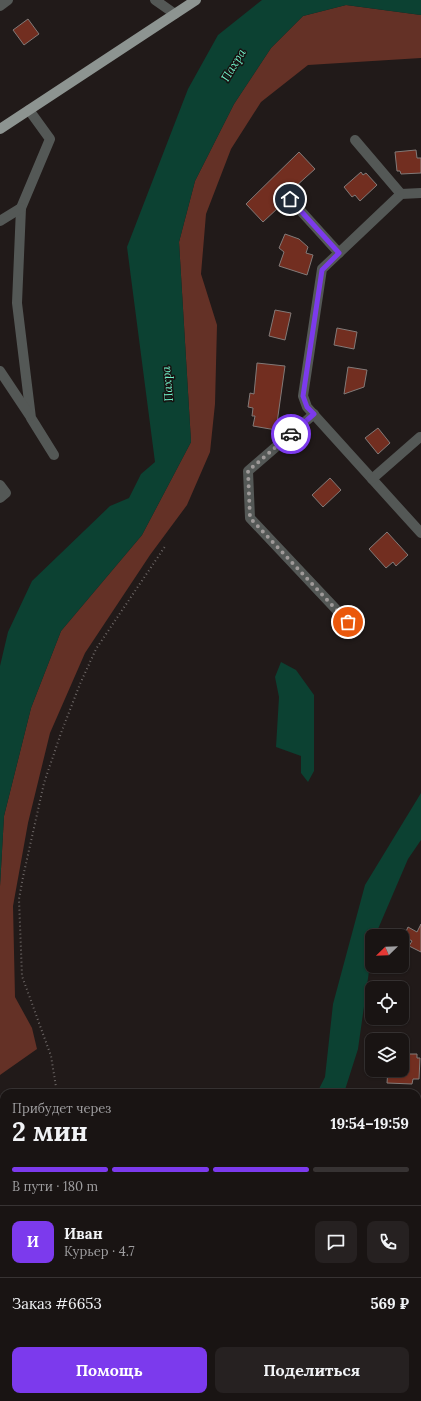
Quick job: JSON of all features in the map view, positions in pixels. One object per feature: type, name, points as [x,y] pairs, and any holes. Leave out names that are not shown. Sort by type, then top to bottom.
[{"type":"main road","points":[[0,129],[196,0]]},
{"type":"street","points":[[0,6],[8,0]]},
{"type":"street","points":[[155,0],[175,14]]},
{"type":"street","points":[[29,110],[50,139],[21,208],[17,303],[31,418]]},
{"type":"street","points":[[355,140],[401,194]]},
{"type":"street","points":[[421,193],[401,194],[322,270],[303,396],[307,407],[421,533]]},
{"type":"street","points":[[290,199],[339,253]]},
{"type":"street","points":[[0,221],[21,208]]},
{"type":"street","points":[[0,371],[54,455]]},
{"type":"street","points":[[314,414],[248,471],[250,518],[348,622]]},
{"type":"street","points":[[372,478],[420,437]]},
{"type":"street","points":[[0,485],[6,493],[0,498]]},
{"type":"path","points":[[56,1089],[51,1056],[22,976],[19,899],[23,877],[44,783],[80,684],[96,649],[166,545]]},
{"type":"shaded area","points":[[346,5],[421,15],[421,58],[308,65],[261,102],[231,149],[206,214],[201,274],[217,325],[215,404],[210,452],[187,505],[150,555],[85,653],[50,733],[28,823],[13,906],[15,997],[32,1028],[37,1049],[0,1075],[0,886],[4,816],[31,708],[61,631],[142,535],[191,442],[179,242],[195,181],[234,104],[271,48],[303,16]]},
{"type":"water","name":"Пахра","points":[[262,0],[421,0],[421,15],[346,5],[303,16],[271,48],[234,104],[195,181],[179,242],[191,442],[142,535],[61,631],[31,708],[4,816],[0,886],[0,666],[8,632],[32,581],[110,506],[129,498],[141,474],[155,462],[127,247],[188,89],[218,35]]},
{"type":"water","points":[[281,662],[296,670],[314,695],[314,771],[308,782],[301,773],[301,756],[276,747],[279,697],[275,677]]},
{"type":"water","points":[[421,793],[421,840],[408,859],[378,929],[365,929],[365,973],[369,973],[368,981],[365,981],[365,1000],[358,1049],[345,1089],[319,1089],[325,1077],[333,1004],[365,885]]},
{"type":"building","points":[[28,19],[39,34],[24,45],[13,30]]},
{"type":"building","points":[[416,150],[417,158],[421,158],[421,173],[401,174],[400,171],[397,171],[395,152]]},
{"type":"building","points":[[299,152],[315,169],[295,187],[293,185],[275,203],[279,207],[263,222],[246,204]]},
{"type":"building","points":[[361,172],[363,175],[366,173],[377,185],[360,201],[355,195],[352,197],[344,187]]},
{"type":"building","points":[[285,234],[299,239],[308,247],[306,253],[313,255],[307,275],[279,266],[284,252],[279,248]]},
{"type":"building","points":[[275,310],[291,313],[285,340],[269,336]]},
{"type":"building","points":[[337,328],[357,332],[354,349],[334,345]]},
{"type":"building","points":[[257,363],[285,366],[276,430],[253,426],[255,416],[252,416],[253,408],[248,407],[250,393],[254,394]]},
{"type":"building","points":[[348,367],[367,370],[364,387],[344,394]]},
{"type":"building","points":[[378,428],[390,443],[378,454],[365,438]]},
{"type":"building","points":[[330,478],[341,490],[323,507],[312,495]]},
{"type":"building","points":[[387,532],[408,555],[396,566],[393,562],[386,568],[369,549]]},
{"type":"building","points":[[421,924],[421,952],[409,946],[412,941],[409,939],[408,927],[417,932]]},
{"type":"building","points":[[409,1054],[417,1054],[417,1058],[420,1058],[419,1079],[413,1079],[412,1084],[387,1083],[387,1077],[409,1077]]},
{"type":"way so far","points":[[291,434],[248,471],[250,518],[348,622]]},
{"type":"route","points":[[290,199],[339,253],[322,270],[303,396],[307,407],[314,414],[291,434]]}]
